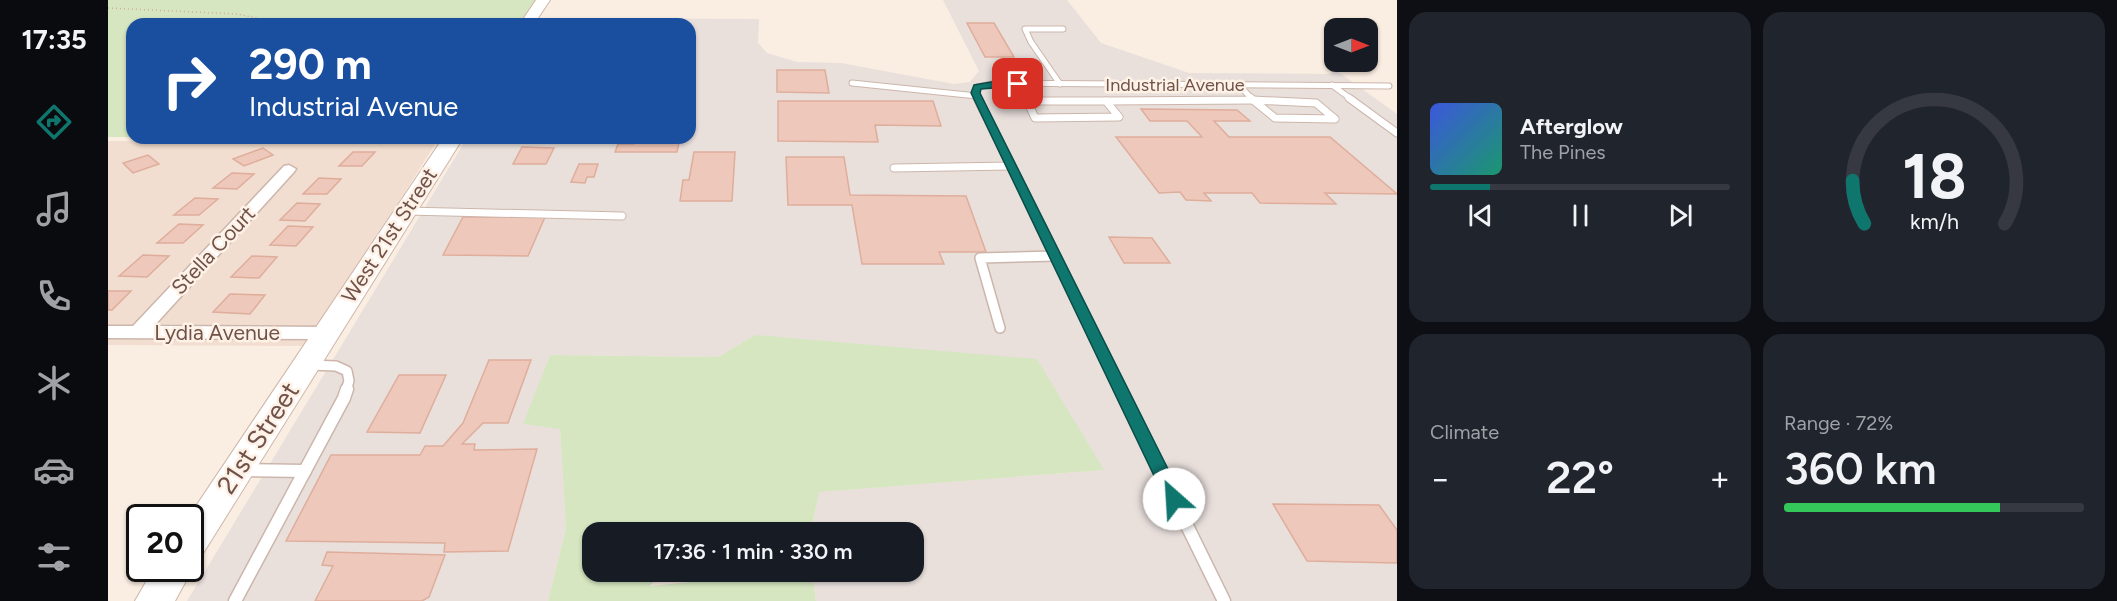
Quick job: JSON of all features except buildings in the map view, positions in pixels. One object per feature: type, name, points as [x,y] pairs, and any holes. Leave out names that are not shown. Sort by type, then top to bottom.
[{"type":"street","points":[[524,18],[543,0]]},
{"type":"street","name":"West 21st Street","points":[[326,333],[449,144]]},
{"type":"street","name":"Stella Court","points":[[138,332],[289,169]]},
{"type":"street","name":"Lydia Avenue","points":[[108,332],[326,333]]},
{"type":"street","name":"21st Street","points":[[204,522],[326,333]]},
{"type":"street","points":[[154,601],[166,582]]},
{"type":"lane","points":[[1060,84],[1030,42],[1025,29],[1063,29]]},
{"type":"lane","points":[[852,83],[978,100],[1224,601]]},
{"type":"lane","name":"Industrial Avenue","points":[[978,100],[977,87],[986,85],[1389,86]]},
{"type":"lane","points":[[1106,100],[1119,117],[1035,117],[1027,100],[1106,100],[1253,100],[1316,103],[1335,118],[1275,118],[1253,100],[1239,85]]},
{"type":"lane","points":[[1332,86],[1397,133]]},
{"type":"lane","points":[[894,168],[1011,166]]},
{"type":"lane","points":[[405,211],[622,216]]},
{"type":"lane","points":[[1000,328],[980,258],[1055,256]]},
{"type":"lane","points":[[235,601],[344,398],[349,381],[347,371],[336,366],[305,365]]},
{"type":"lane","points":[[238,470],[305,471]]},
{"type":"path","points":[[108,8],[237,14],[257,18]]},
{"type":"shaded area","points":[[943,0],[1067,0],[1101,43],[1189,73],[1330,74],[1338,72],[1397,114],[1397,601],[816,601],[813,582],[924,582],[924,522],[814,522],[818,492],[1104,470],[755,335],[718,357],[550,355],[524,424],[560,428],[566,528],[548,601],[187,601],[198,582],[204,582],[204,573],[463,144],[696,144],[696,19],[759,19],[758,43],[767,53],[797,62],[841,63],[954,84],[970,82],[979,71]]},
{"type":"shaded area","points":[[108,141],[126,141],[126,144],[435,144],[308,346],[108,345]]},
{"type":"green space","points":[[108,0],[537,0],[524,18],[126,18],[126,137],[108,137]]},
{"type":"green space","points":[[755,335],[1037,359],[1104,470],[819,492],[813,522],[582,522],[582,582],[653,582],[650,586],[691,582],[813,582],[816,601],[548,601],[566,528],[560,429],[523,424],[550,355],[718,357]]},
{"type":"route","points":[[1018,84],[986,85],[977,87],[975,93],[1174,499]]}]
